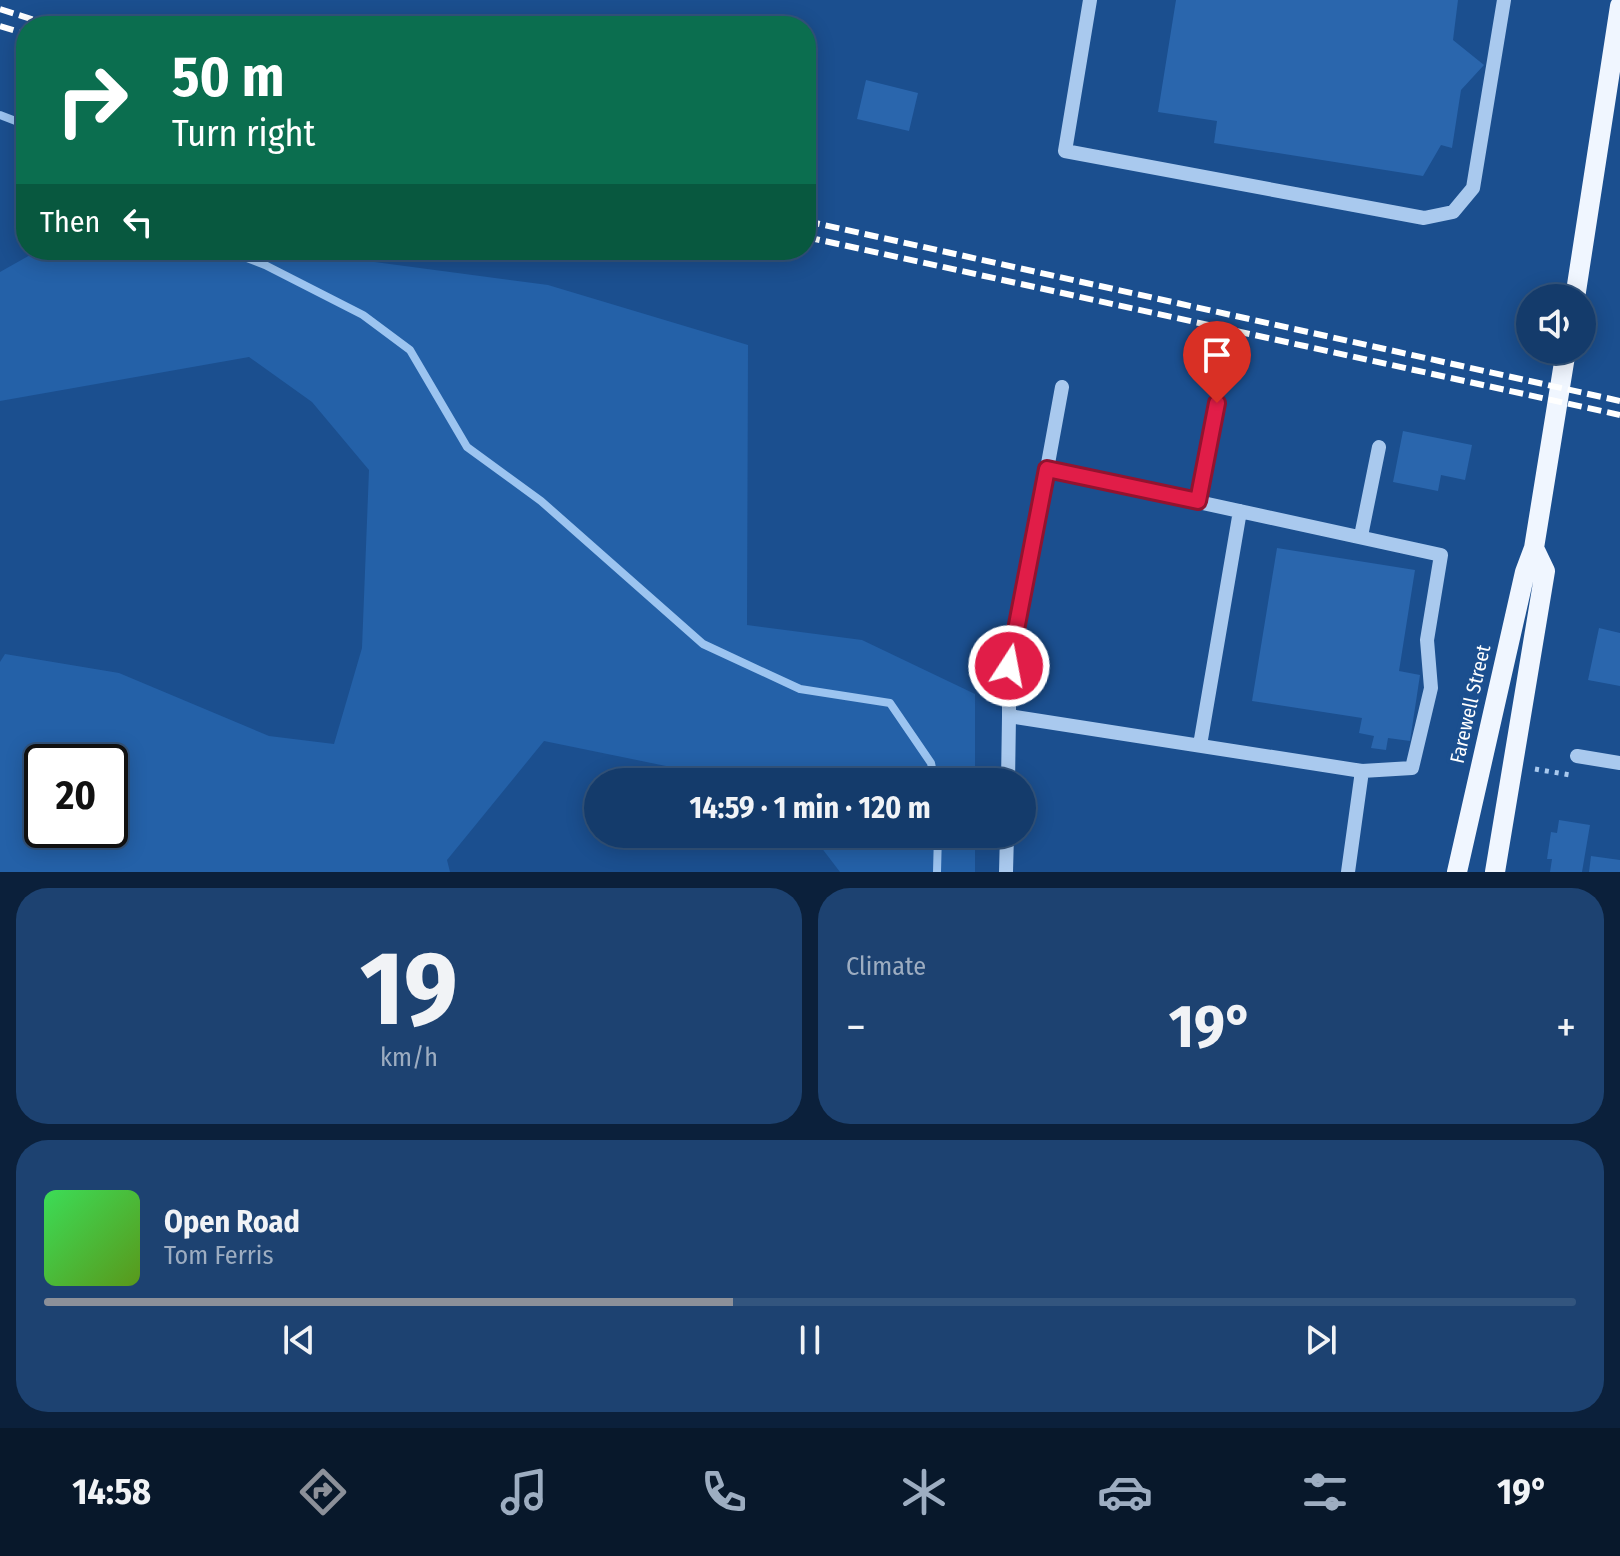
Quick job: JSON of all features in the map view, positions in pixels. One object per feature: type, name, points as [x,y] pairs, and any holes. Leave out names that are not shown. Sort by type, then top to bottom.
[{"type":"main road","points":[[1577,284],[1620,6]]},
{"type":"main road","name":"Farewell Street","points":[[1457,872],[1521,587],[1534,548],[1564,364]]},
{"type":"main road","name":"Farewell Street","points":[[1495,872],[1545,571],[1534,548]]},
{"type":"street","points":[[1090,0],[1065,151],[1424,218],[1453,212],[1473,188],[1504,0]]},
{"type":"street","points":[[1008,768],[1009,666],[1062,387]]},
{"type":"street","points":[[1198,501],[1217,403]]},
{"type":"street","points":[[1361,536],[1379,447]]},
{"type":"street","points":[[1009,716],[1362,771],[1412,768],[1431,688],[1427,640],[1441,555],[1047,469]]},
{"type":"street","points":[[1200,745],[1240,511]]},
{"type":"street","points":[[1577,756],[1620,763]]},
{"type":"street","points":[[1348,872],[1362,771]]},
{"type":"street","points":[[1006,872],[1007,848]]},
{"type":"path","points":[[1535,769],[1563,774]]},
{"type":"shaded area","points":[[21,260],[360,260],[548,285],[748,345],[747,625],[862,640],[975,694],[975,768],[676,768],[544,741],[447,860],[450,872],[0,872],[0,662],[5,654],[119,673],[269,736],[334,744],[362,648],[369,470],[312,402],[249,357],[0,401],[0,272]]},
{"type":"shaded area","points":[[822,848],[975,848],[975,872],[840,872]]},
{"type":"building","points":[[1176,0],[1458,0],[1453,40],[1484,65],[1461,90],[1452,148],[1441,145],[1423,176],[1214,143],[1217,121],[1158,112]]},
{"type":"building","points":[[866,80],[918,93],[909,131],[857,119]]},
{"type":"building","points":[[1403,431],[1472,445],[1465,480],[1441,475],[1438,491],[1393,482]]},
{"type":"building","points":[[1277,548],[1415,570],[1399,671],[1420,675],[1410,741],[1388,738],[1386,750],[1371,748],[1374,736],[1359,733],[1362,718],[1252,701]]},
{"type":"building","points":[[1599,628],[1620,633],[1620,686],[1588,680]]},
{"type":"building","points":[[1559,820],[1590,825],[1582,872],[1550,872],[1552,859],[1547,859],[1551,832],[1557,833]]},
{"type":"building","points":[[1591,856],[1620,860],[1620,872],[1589,872]]},
{"type":"waterway","points":[[0,115],[16,121]]},
{"type":"waterway","points":[[252,260],[363,315],[410,350],[467,447],[541,501],[703,644],[800,689],[890,703],[932,768]]},
{"type":"waterway","points":[[937,872],[938,848]]},
{"type":"railway","points":[[0,9],[22,16]]},
{"type":"railway","points":[[0,26],[16,31]]},
{"type":"railway","points":[[816,223],[1620,401]]},
{"type":"railway","points":[[816,239],[1620,415]]},
{"type":"route","points":[[1009,666],[1047,469],[1198,501],[1217,403]]}]
